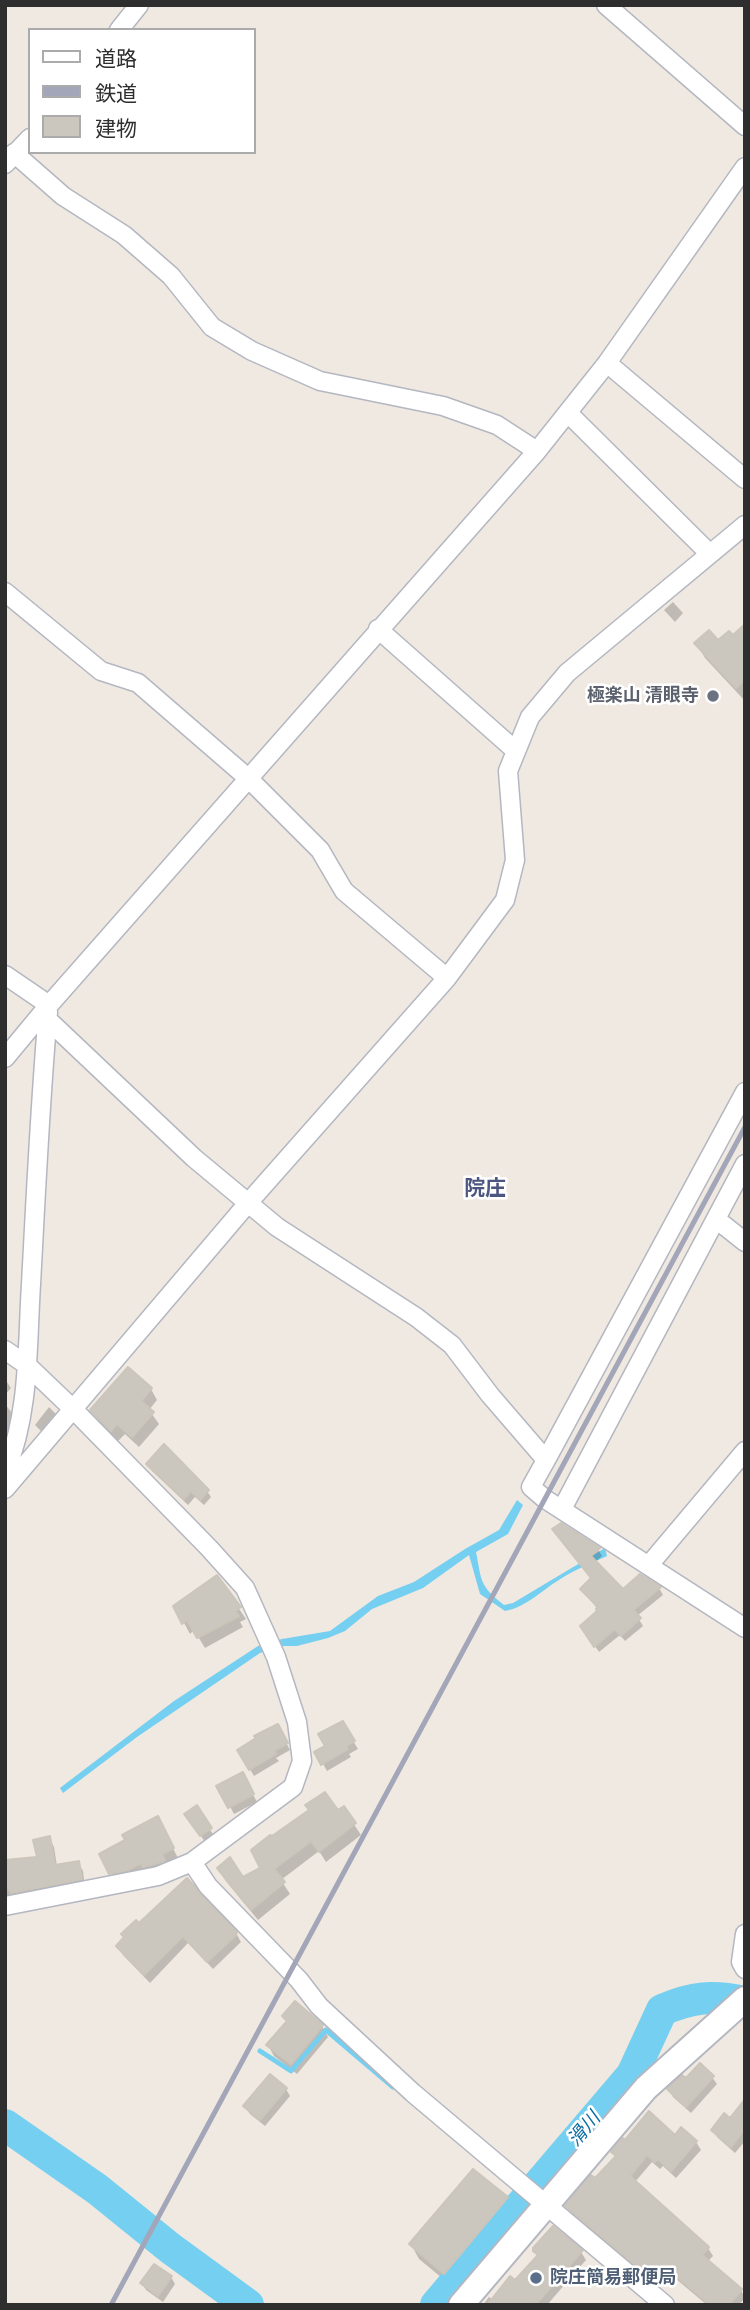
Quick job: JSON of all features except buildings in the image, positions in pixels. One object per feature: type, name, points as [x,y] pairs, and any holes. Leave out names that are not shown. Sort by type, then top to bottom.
[{"type":"street","points":[[121,28],[139,5]]},
{"type":"street","points":[[606,5],[745,126]]},
{"type":"street","points":[[28,140],[10,158],[124,235],[171,276],[212,327],[252,351],[320,381],[443,406],[498,425],[537,452]]},
{"type":"street","points":[[5,1058],[48,1012],[378,629],[537,452],[607,363],[745,167]]},
{"type":"street","points":[[607,363],[745,479]]},
{"type":"street","points":[[568,413],[709,554]]},
{"type":"street","points":[[5,1489],[248,1203],[447,978],[505,900],[515,860],[508,771],[530,717],[567,673],[745,525]]},
{"type":"street","points":[[5,592],[101,671],[138,683],[249,779],[320,850],[344,891],[447,978]]},
{"type":"street","points":[[378,629],[516,751]]},
{"type":"street","points":[[5,975],[48,1012],[194,1158],[248,1203],[277,1227],[416,1317],[452,1345],[490,1395],[547,1460]]},
{"type":"street","points":[[5,1473],[18,1437],[28,1366],[48,1012]]},
{"type":"street","points":[[745,1092],[531,1488],[745,1628]]},
{"type":"street","points":[[562,1509],[745,1164]]},
{"type":"street","points":[[716,1219],[745,1241]]},
{"type":"street","points":[[5,1350],[28,1366],[73,1409],[245,1588],[276,1657],[297,1722],[302,1761],[293,1787],[192,1861],[158,1876],[5,1906]]},
{"type":"street","points":[[649,1565],[745,1451]]},
{"type":"street","points":[[192,1861],[208,1886],[299,1980],[319,2006],[413,2093],[665,2305]]},
{"type":"street","points":[[745,1934],[741,1962],[745,1969]]},
{"type":"street","points":[[461,2305],[646,2088],[745,1999]]},
{"type":"water","points":[[517,1500],[523,1505],[508,1534],[476,1552],[483,1582],[504,1605],[513,1603],[605,1548],[607,1556],[567,1575],[521,1606],[505,1611],[480,1594],[469,1555],[423,1588],[372,1609],[345,1631],[328,1638],[260,1653],[137,1737],[63,1793],[60,1788],[174,1701],[258,1646],[330,1631],[378,1596],[414,1582],[499,1530]]},
{"type":"waterway","name":"滑川","points":[[436,2305],[632,2075],[662,2010],[703,1998],[745,2002]]},
{"type":"waterway","points":[[260,2051],[291,2071],[326,2030],[393,2087]]},
{"type":"waterway","name":"滑川","points":[[5,2125],[97,2189],[170,2248],[248,2305]]},
{"type":"railway","points":[[111,2305],[745,1127]]},
{"type":"place","name":"極楽山 清眼寺","points":[[713,696]]},
{"type":"place","name":"院庄簡易郵便局","points":[[536,2278]]},
{"type":"district","name":"院庄","points":[[485,1190]]}]
